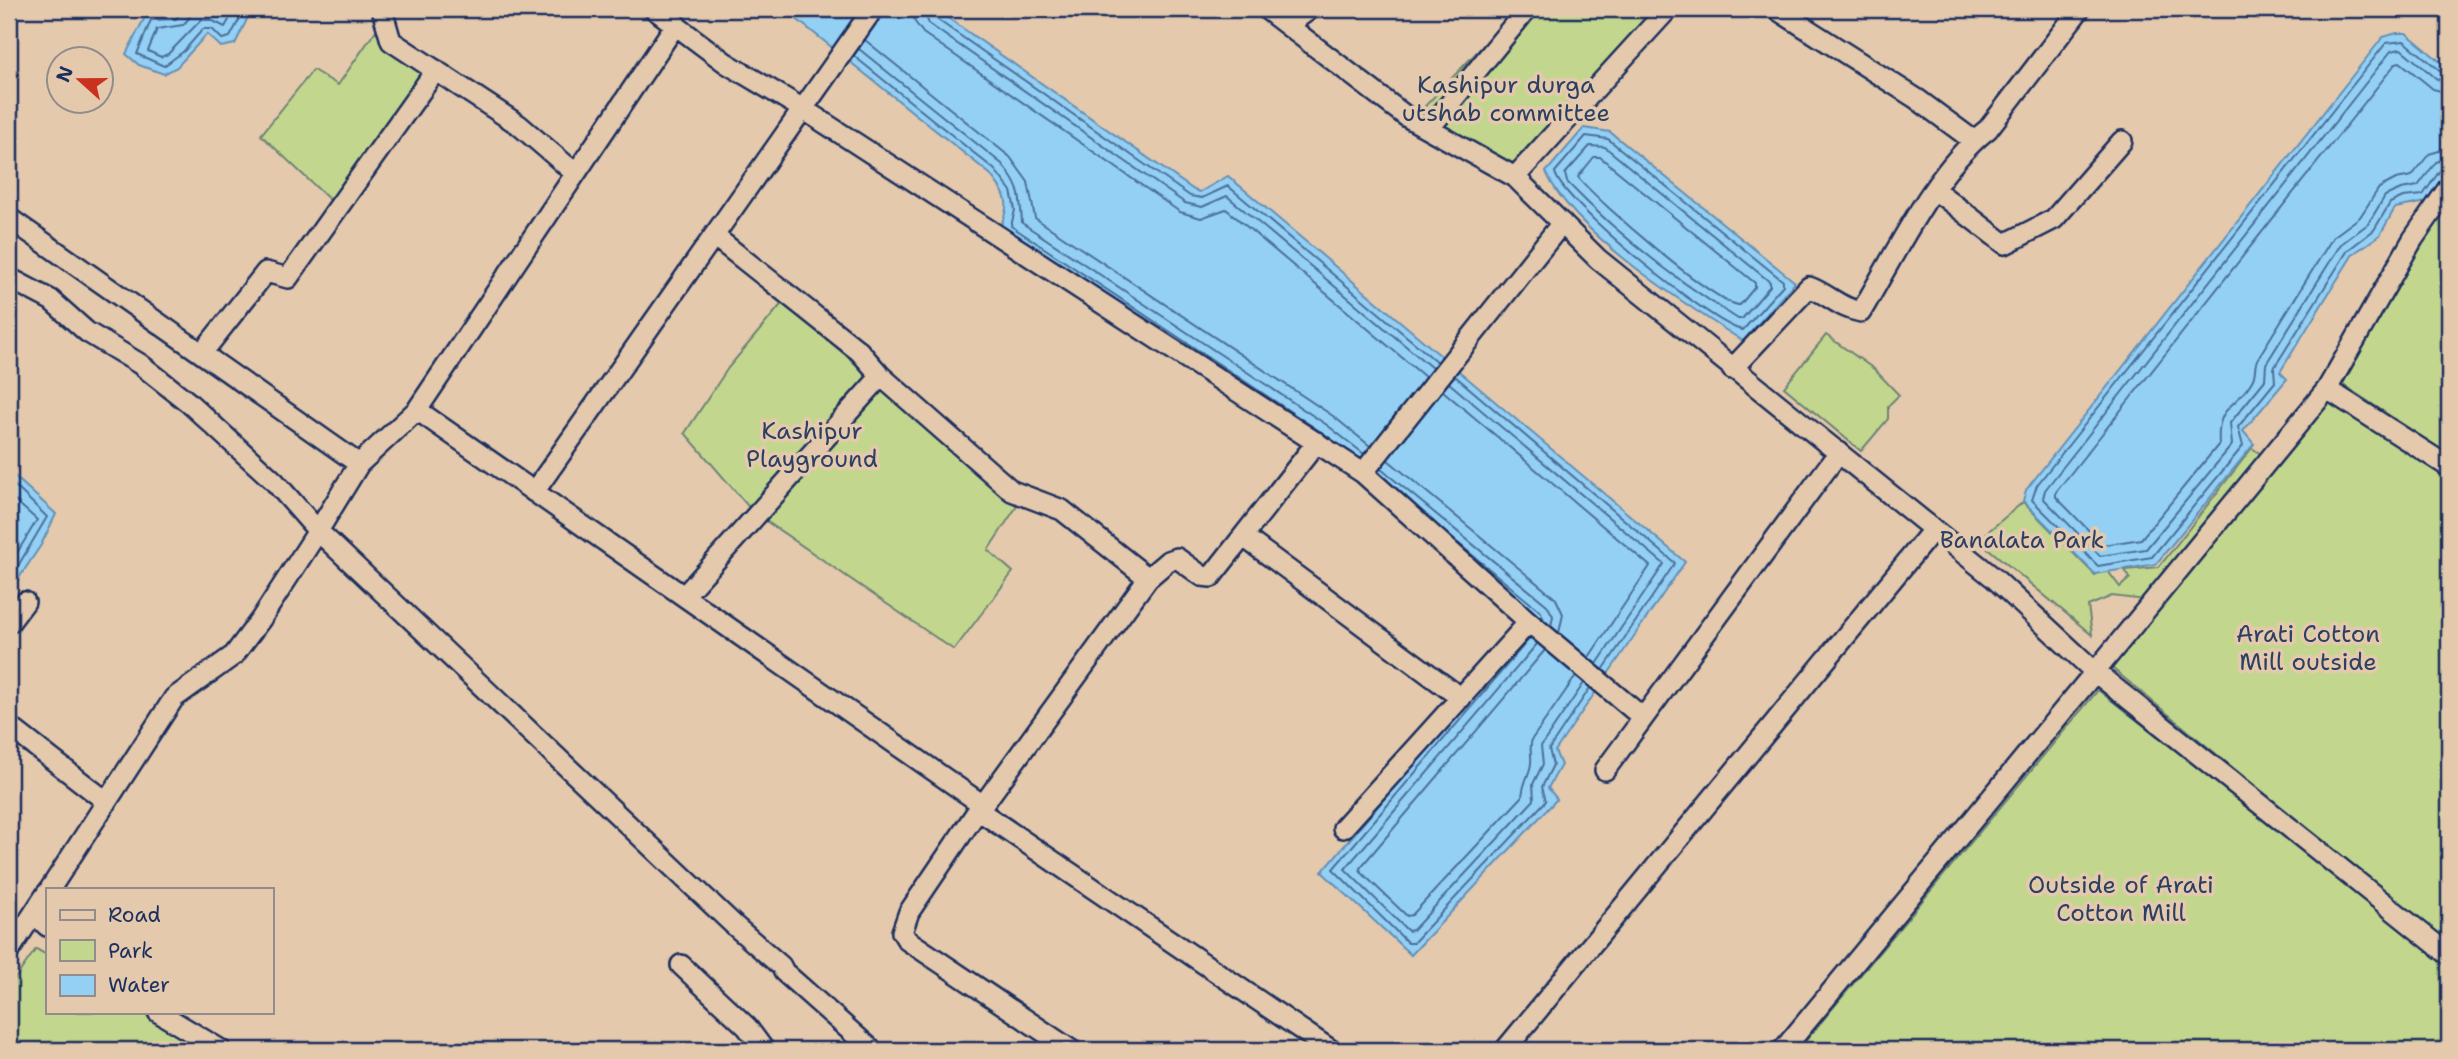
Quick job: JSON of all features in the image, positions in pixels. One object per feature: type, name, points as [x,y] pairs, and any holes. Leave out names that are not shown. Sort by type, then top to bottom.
[{"type":"street","points":[[387,9],[383,13],[391,41],[519,125],[575,173]]},
{"type":"street","points":[[654,9],[726,63],[803,109],[1363,473],[1529,622],[1642,717]]},
{"type":"street","points":[[534,492],[873,9]]},
{"type":"street","points":[[1266,9],[1407,117],[1515,177],[1598,259],[1994,579],[2095,672],[2449,955]]},
{"type":"street","points":[[1288,25],[1310,9]]},
{"type":"street","points":[[1429,129],[1527,9]]},
{"type":"street","points":[[1515,177],[1668,9]]},
{"type":"street","points":[[1776,9],[1917,99],[1974,141]]},
{"type":"street","points":[[1732,369],[1809,287],[1827,294],[1846,310],[1861,312],[1935,190],[1974,141],[1988,129],[2080,9]]},
{"type":"street","points":[[50,888],[174,698],[234,655],[261,619],[359,464],[417,410],[676,24]]},
{"type":"street","points":[[202,353],[266,272],[288,278],[436,70]]},
{"type":"street","points":[[1935,190],[2005,244],[2054,219],[2122,141]]},
{"type":"street","points":[[1783,1050],[2328,388],[2413,239],[2449,187]]},
{"type":"street","points":[[9,218],[359,464]]},
{"type":"street","points":[[1363,473],[1562,223]]},
{"type":"street","points":[[714,236],[859,351],[881,376],[1013,491],[1062,510],[1148,578]]},
{"type":"street","points":[[9,278],[51,300],[87,332],[139,363],[188,401],[274,481],[318,531],[735,926],[781,966],[784,972],[872,1050]]},
{"type":"street","points":[[684,596],[881,376]]},
{"type":"street","points":[[2328,388],[2449,467]]},
{"type":"street","points":[[417,410],[980,807],[1331,1050]]},
{"type":"street","points":[[1071,1050],[907,940],[902,932],[909,912],[980,807],[1148,578],[1168,561],[1177,558],[1202,576],[1211,577],[1317,442]]},
{"type":"street","points":[[1605,770],[1839,452]]},
{"type":"street","points":[[1505,1050],[1933,530]]},
{"type":"street","points":[[1244,537],[1461,698]]},
{"type":"street","points":[[9,623],[25,602]]},
{"type":"street","points":[[1343,828],[1529,622]]},
{"type":"street","points":[[10,729],[107,802]]},
{"type":"street","points":[[9,951],[41,920],[46,899]]},
{"type":"street","points":[[681,965],[747,1027],[765,1050]]},
{"type":"street","points":[[161,1014],[221,1050]]},
{"type":"green space","name":"Kashipur durga utshab committee","points":[[1518,9],[1646,9],[1648,23],[1517,162],[1502,163],[1436,122],[1425,106]]},
{"type":"green space","points":[[377,29],[433,68],[334,204],[261,135],[313,70],[338,85]]},
{"type":"green space","points":[[2449,192],[2449,455],[2336,380]]},
{"type":"green space","name":"Kashipur Playground","points":[[784,301],[1017,506],[988,550],[1013,572],[954,650],[753,512],[685,433],[728,368]]},
{"type":"green space","points":[[1826,335],[1874,369],[1899,395],[1888,406],[1888,419],[1861,451],[1784,387]]},
{"type":"green space","name":"Arati Cotton Mill outside","points":[[2326,395],[2449,475],[2449,946],[2112,668]]},
{"type":"green space","name":"Banalata Park","points":[[2252,448],[2265,457],[2145,600],[2112,596],[2088,606],[2092,635],[1978,540],[2023,502],[2095,575],[2101,569],[2107,570],[2120,587],[2130,578],[2125,570],[2159,567]]},
{"type":"green space","name":"Outside of Arati Cotton Mill","points":[[2098,690],[2449,964],[2449,1050],[1798,1050]]},
{"type":"green space","points":[[36,949],[46,954],[46,1014],[158,1014],[226,1050],[9,1050],[9,987]]},
{"type":"water","points":[[177,9],[252,9],[235,44],[221,47],[207,34],[177,67],[164,74],[139,65],[126,54],[146,15],[152,12],[176,12]]},
{"type":"water","points":[[784,9],[935,9],[1194,190],[1200,192],[1228,176],[1685,562],[1555,751],[1561,765],[1548,788],[1557,799],[1411,955],[1322,872],[1538,618],[1319,438],[1000,227],[1006,211],[1006,199],[990,174]]},
{"type":"water","points":[[2406,33],[2449,69],[2449,170],[2426,202],[2395,208],[2380,235],[2353,254],[2280,372],[2287,379],[2243,431],[2254,444],[2156,564],[2095,574],[2023,501],[2026,490],[2383,37]]},
{"type":"water","points":[[1584,128],[1610,132],[1795,282],[1743,341],[1634,266],[1581,220],[1560,196],[1546,172]]},
{"type":"water","points":[[9,471],[56,514],[41,545],[9,593]]}]
